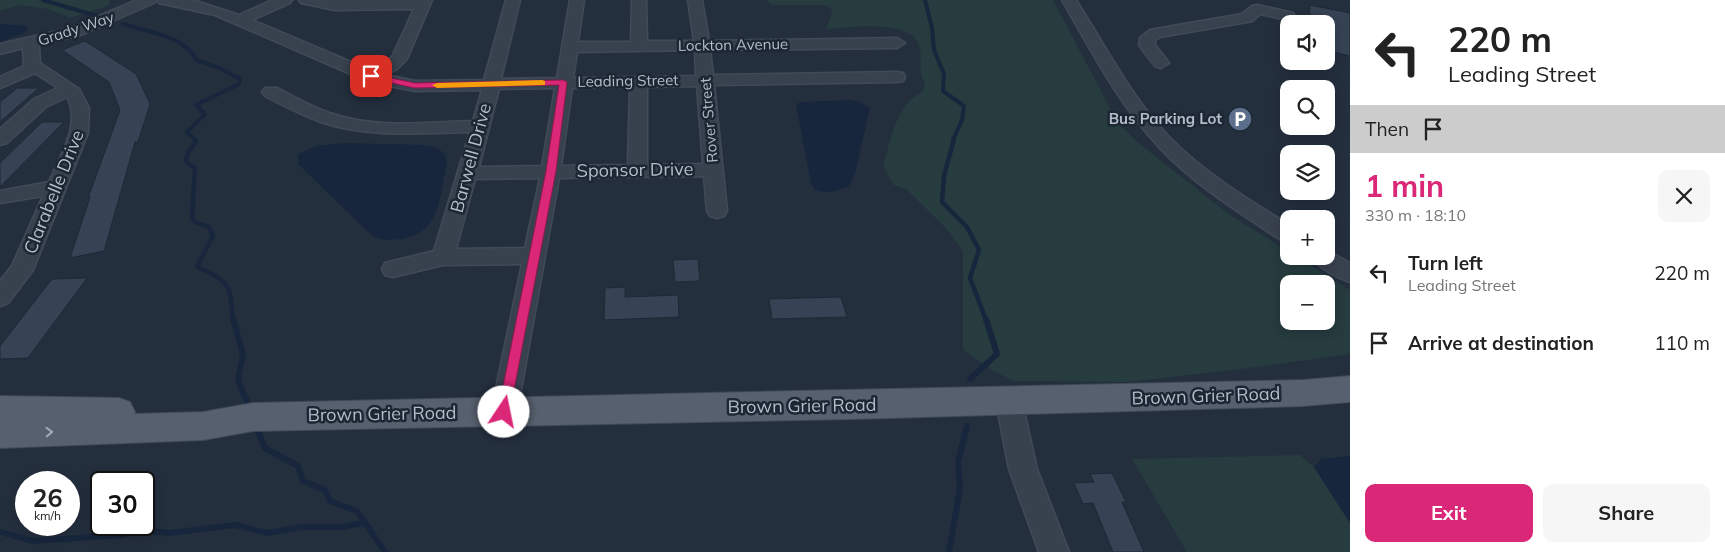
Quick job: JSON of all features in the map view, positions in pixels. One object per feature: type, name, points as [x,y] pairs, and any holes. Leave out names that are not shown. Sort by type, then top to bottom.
[{"type":"main road","name":"Brown Grier Road","points":[[0,434],[203,426],[253,417],[1009,402],[1294,394],[1350,389]]},
{"type":"main road","name":"Brown Grier Road","points":[[0,410],[241,414],[253,417]]},
{"type":"street","name":"Grady Way","points":[[0,49],[31,44],[76,32],[149,0]]},
{"type":"street","name":"Leading Street","points":[[164,0],[206,3],[240,20],[371,76],[415,86],[705,79],[897,77]]},
{"type":"street","points":[[240,20],[285,0]]},
{"type":"street","points":[[306,0],[335,6],[425,2],[399,58],[391,66],[371,76]]},
{"type":"street","name":"Barwell Drive","points":[[443,257],[481,126],[513,0]]},
{"type":"street","points":[[504,412],[551,171],[563,82],[577,0]]},
{"type":"street","points":[[638,46],[639,0]]},
{"type":"street","name":"Rover Street","points":[[695,0],[702,45],[717,211]]},
{"type":"street","points":[[1069,0],[1129,98],[1164,142],[1219,190],[1280,229]]},
{"type":"street","points":[[1161,63],[1148,45],[1148,38],[1155,33],[1247,18],[1256,9],[1283,15]]},
{"type":"street","name":"Lockton Avenue","points":[[569,47],[897,43]]},
{"type":"street","points":[[31,44],[31,61],[35,67],[71,89]]},
{"type":"street","points":[[840,44],[853,78]]},
{"type":"street","points":[[0,83],[35,67]]},
{"type":"street","points":[[637,170],[638,81]]},
{"type":"street","points":[[0,139],[40,104],[71,89]]},
{"type":"street","name":"Clarabelle Drive","points":[[0,297],[22,270],[79,133],[84,116],[78,99],[71,89]]},
{"type":"street","points":[[270,92],[328,118],[347,123],[401,128],[481,126]]},
{"type":"street","name":"Sponsor Drive","points":[[467,173],[713,170]]},
{"type":"street","points":[[0,197],[58,187]]},
{"type":"street","points":[[394,269],[443,257],[535,256]]},
{"type":"street","points":[[1335,264],[1350,274]]},
{"type":"street","points":[[1009,402],[1023,470],[1054,552]]},
{"type":"green space","points":[[0,0],[109,0],[110,5],[70,18],[48,9],[21,5],[0,11]]},
{"type":"green space","points":[[767,0],[1053,0],[1118,123],[1142,146],[1230,215],[1280,246],[1280,265],[1310,265],[1326,275],[1280,275],[1280,330],[1335,330],[1335,281],[1350,290],[1350,354],[1128,382],[1015,381],[995,372],[963,350],[963,251],[945,227],[906,189],[894,185],[883,166],[892,134],[901,113],[914,97],[923,92],[925,83],[921,71],[920,49],[915,39],[906,32],[894,28],[865,26],[826,29],[832,14],[831,8],[824,5],[772,5]]},
{"type":"green space","points":[[1300,455],[1314,467],[1350,523],[1350,552],[1187,552],[1132,459]]},
{"type":"water","points":[[0,24],[25,26],[29,29],[26,32],[0,42]]},
{"type":"water","points":[[850,100],[860,102],[870,108],[855,174],[849,186],[845,188],[828,192],[815,190],[811,184],[796,104]]},
{"type":"water","points":[[344,143],[423,145],[435,147],[445,154],[447,163],[440,198],[433,219],[426,227],[418,234],[406,238],[388,240],[372,236],[298,164],[298,154],[316,146]]},
{"type":"water","points":[[1350,456],[1350,523],[1314,467],[1321,459]]},
{"type":"building","points":[[1310,5],[1350,13],[1350,56],[1335,52],[1335,15],[1309,15]]},
{"type":"building","points":[[85,41],[136,74],[150,104],[138,142],[135,142],[104,251],[70,258],[90,197],[88,198],[120,110],[109,82],[62,50]]},
{"type":"building","points":[[17,88],[39,88],[0,122],[0,102]]},
{"type":"building","points":[[42,122],[64,122],[0,187],[0,163]]},
{"type":"building","points":[[698,259],[700,281],[675,282],[673,260]]},
{"type":"building","points":[[87,278],[28,358],[0,359],[0,346],[52,279]]},
{"type":"building","points":[[625,287],[625,297],[678,295],[679,317],[604,320],[605,288]]},
{"type":"building","points":[[841,297],[847,317],[772,319],[769,299]]},
{"type":"building","points":[[1112,473],[1126,502],[1122,502],[1144,552],[1113,552],[1093,503],[1083,504],[1074,483],[1094,482],[1090,474]]},
{"type":"waterway","points":[[43,0],[97,16]]},
{"type":"waterway","points":[[925,0],[932,28],[934,50],[944,74],[943,91],[964,106],[962,120],[953,140]]},
{"type":"waterway","points":[[123,24],[174,40],[191,52],[196,60],[217,67],[240,79],[239,84],[196,105],[205,114],[187,132],[196,141],[188,153],[186,161],[195,169],[192,218],[195,222],[209,227],[213,236],[197,267],[217,277],[227,286],[231,298],[233,320]]},
{"type":"waterway","points":[[954,139],[944,176],[942,202],[967,227],[979,250],[970,278],[986,320]]},
{"type":"waterway","points":[[233,319],[243,354],[238,380],[248,404]]},
{"type":"waterway","points":[[970,379],[997,354],[986,319]]},
{"type":"waterway","points":[[949,552],[960,488],[958,462],[967,426]]},
{"type":"waterway","points":[[258,431],[265,448],[298,466],[303,481],[325,490],[330,501],[357,511],[385,552]]},
{"type":"waterway","points":[[0,532],[33,541],[122,535],[142,530],[169,533],[235,525],[267,533],[302,527],[343,527],[363,523]]},
{"type":"slow traffic","points":[[437,85],[542,83]]},
{"type":"place","name":"Bus Parking Lot","points":[[1240,119]]},
{"type":"route","points":[[371,76],[415,86],[563,82],[551,171],[504,412]]}]
